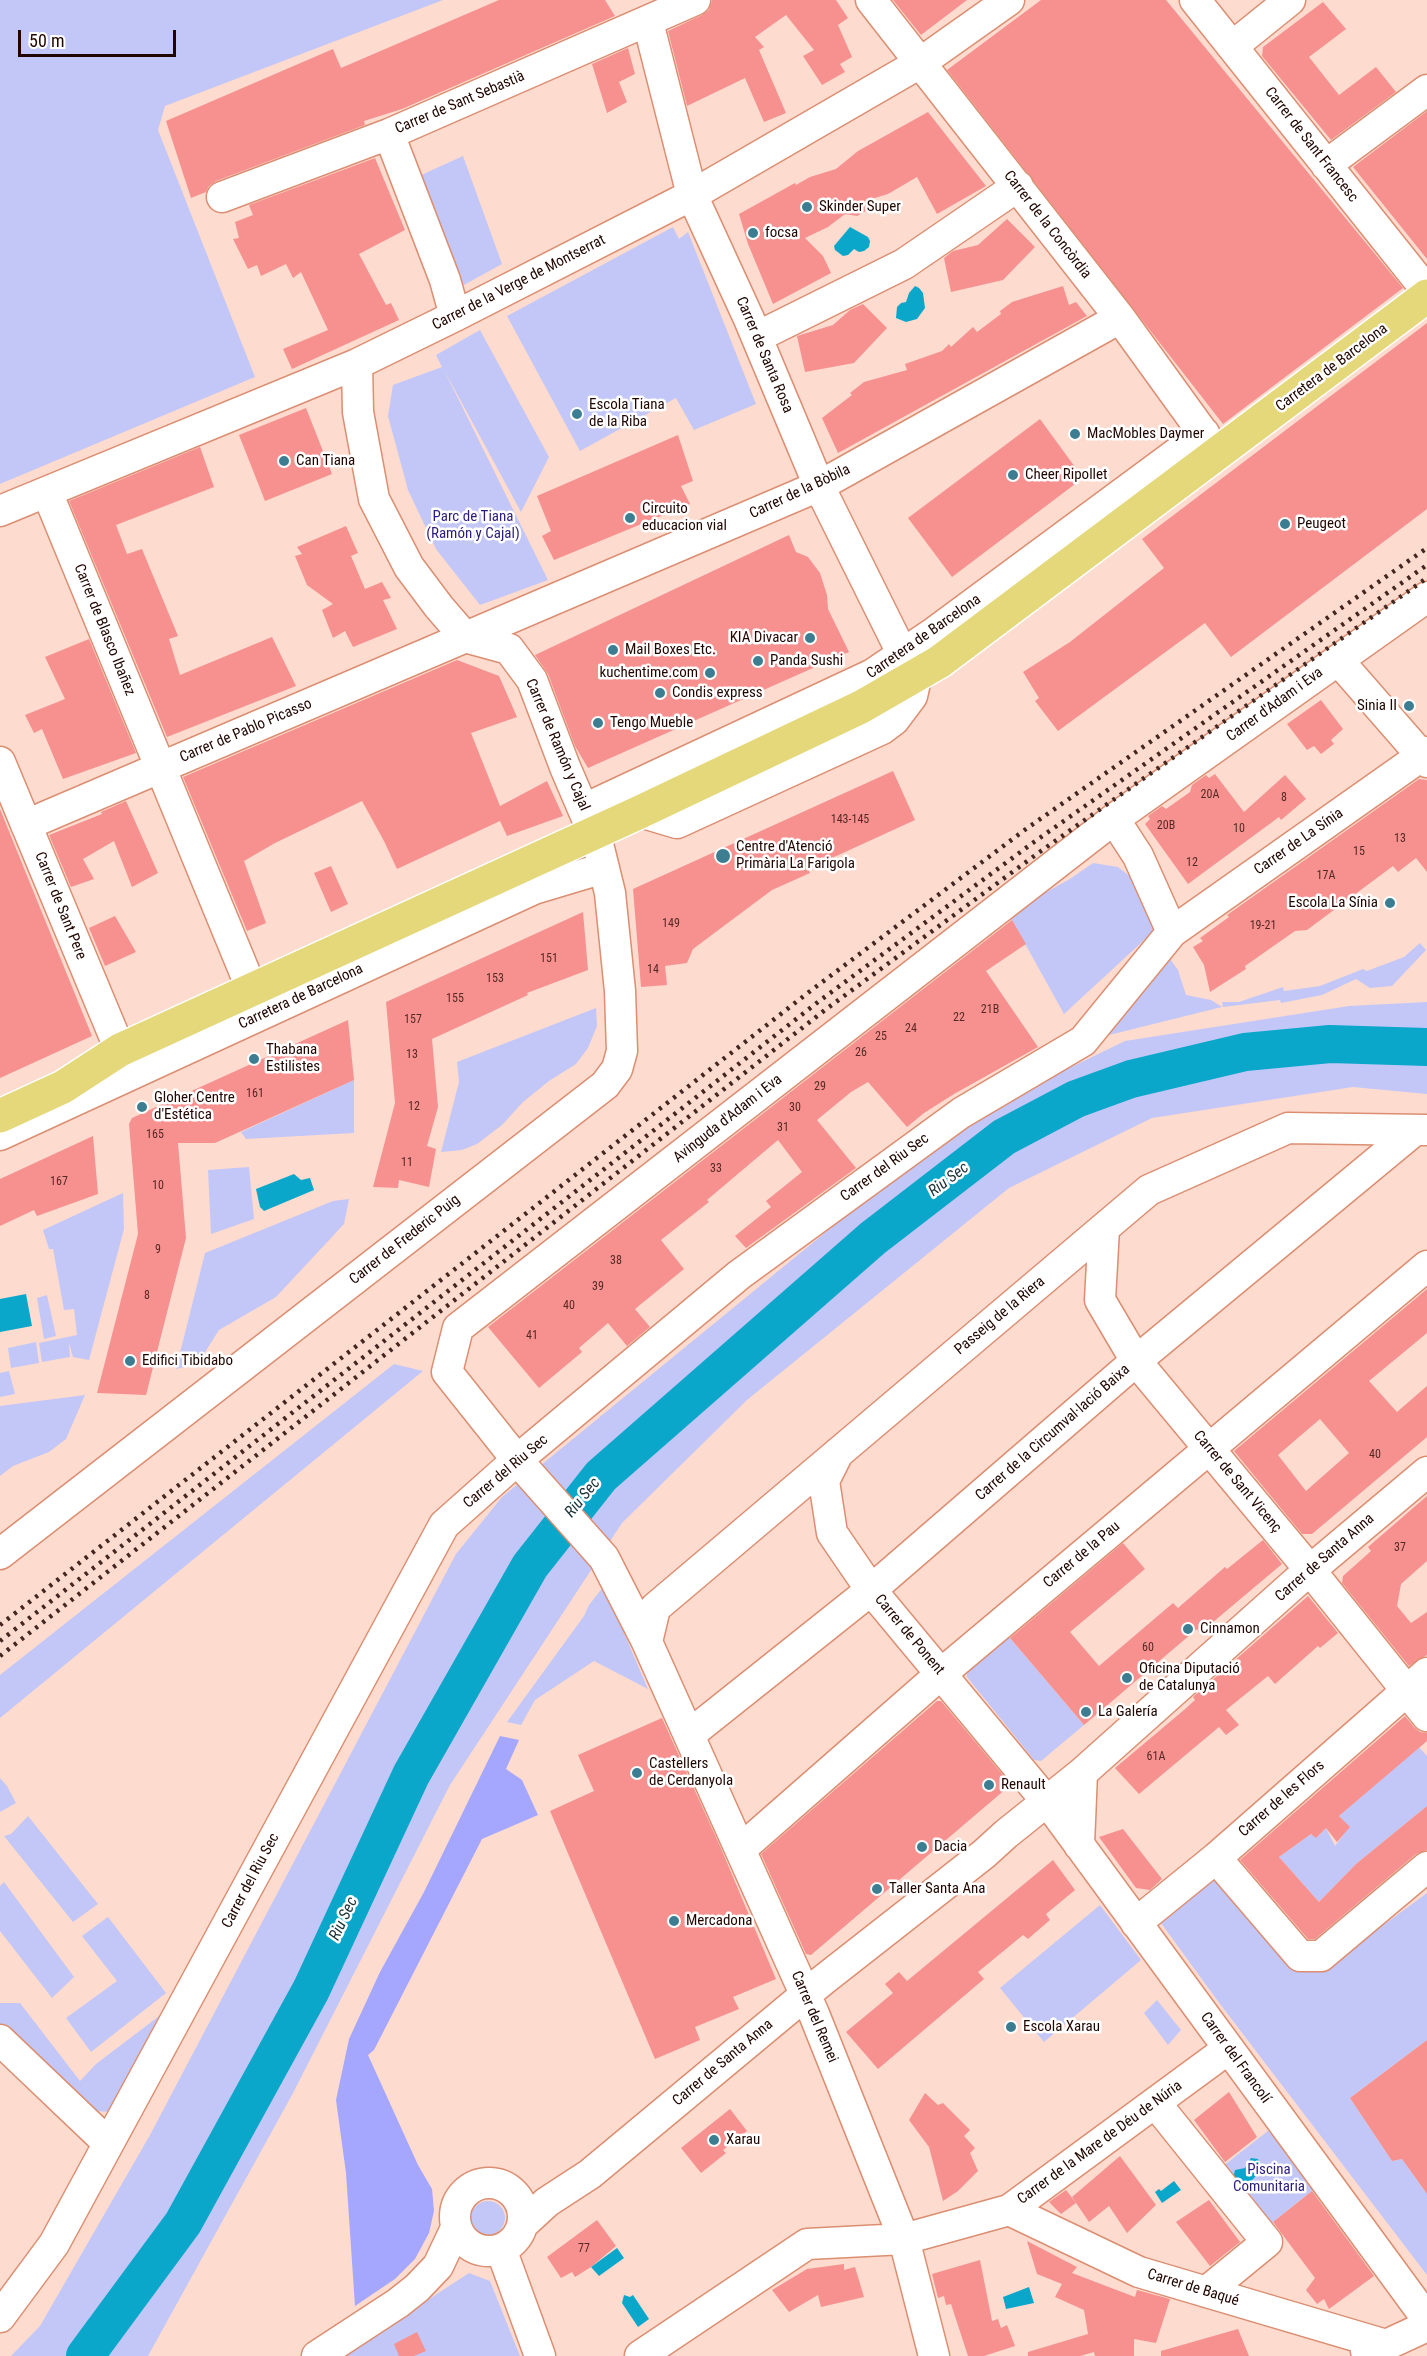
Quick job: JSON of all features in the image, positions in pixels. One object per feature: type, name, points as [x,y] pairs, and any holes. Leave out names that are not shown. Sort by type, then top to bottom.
[{"type":"main road","name":"Carretera de Barcelona","points":[[0,1097],[70,1065],[120,1050],[252,990],[590,822],[640,812],[861,707],[910,664],[948,655],[1211,443],[1427,296]]},
{"type":"main road","name":"Carretera de Barcelona","points":[[0,1116],[63,1087],[120,1050]]},
{"type":"street","name":"Carrer de Sant Sebastià","points":[[222,197],[389,134],[695,0]]},
{"type":"street","name":"Carrer de la Concòrdia","points":[[871,0],[1120,318],[1211,443]]},
{"type":"street","name":"Carrer de la Verge de Montserrat","points":[[0,511],[357,364],[455,316],[692,195],[920,63],[1009,0]]},
{"type":"street","name":"Carrer de Sant Francesc","points":[[1195,0],[1427,291]]},
{"type":"street","points":[[1233,46],[1290,0]]},
{"type":"street","name":"Carrer de Santa Rosa","points":[[648,22],[692,195],[758,337],[819,486],[910,664]]},
{"type":"street","points":[[1326,165],[1427,90]]},
{"type":"street","points":[[389,134],[445,280],[455,316]]},
{"type":"street","points":[[758,337],[904,264],[1018,186]]},
{"type":"street","name":"Carrer de la Bòbila","points":[[465,637],[819,486],[1120,318]]},
{"type":"street","points":[[357,364],[358,412],[374,499],[409,567],[465,637]]},
{"type":"street","name":"Carrer de Blasco Ibañez","points":[[47,492],[252,990]]},
{"type":"street","name":"Carrer d'Adam i Eva","points":[[1119,817],[1427,597]]},
{"type":"street","name":"Carrer de Pablo Picasso","points":[[26,825],[465,637]]},
{"type":"street","name":"Carrer de Ramón y Cajal","points":[[465,637],[509,649],[532,680],[590,822]]},
{"type":"street","points":[[1338,660],[1425,756]]},
{"type":"street","name":"Carretera de Barcelona","points":[[590,822],[595,804],[873,674],[910,664]]},
{"type":"street","name":"Carrer de La Sínia","points":[[1172,932],[1425,756]]},
{"type":"street","name":"Carrer de Sant Pere","points":[[0,762],[120,1050]]},
{"type":"street","points":[[1119,817],[1172,932]]},
{"type":"street","name":"Avinguda d'Adam i Eva","points":[[520,1463],[447,1372],[458,1328],[1119,817]]},
{"type":"street","name":"Carrer de Frederic Puig","points":[[0,1554],[605,1085],[617,1069],[622,1051],[622,1031],[611,906],[604,868],[590,822]]},
{"type":"street","name":"Carretera de Barcelona","points":[[0,1135],[534,889],[604,868]]},
{"type":"street","name":"Carrer del Riu Sec","points":[[0,2317],[54,2244],[444,1525],[759,1261],[961,1113],[1083,1041],[1172,932]]},
{"type":"street","name":"Passeig de la Riera","points":[[647,1642],[655,1608],[1149,1190],[1288,1128],[1421,1130]]},
{"type":"street","name":"Carrer de la Circumval·lació Baixa","points":[[689,1735],[871,1590],[1136,1361],[1421,1130]]},
{"type":"street","name":"Carrer de Sant Vicenç","points":[[1104,1228],[1100,1300],[1136,1361],[1310,1570],[1416,1682],[1427,1716]]},
{"type":"street","name":"Carrer de la Pau","points":[[741,1849],[942,1673],[1427,1266]]},
{"type":"street","name":"Carrer de Ponent","points":[[838,1453],[824,1481],[832,1533],[871,1590],[1053,1800]]},
{"type":"street","name":"Carrer del Remei","points":[[520,1463],[604,1558],[647,1642],[659,1692],[689,1735],[806,1994],[904,2239],[934,2356]]},
{"type":"street","name":"Carrer de Santa Anna","points":[[522,2225],[547,2202],[583,2178],[863,1948],[984,1854],[1006,1834],[1053,1800],[1310,1570],[1427,1472]]},
{"type":"street","name":"Carrer de Santa Anna","points":[[863,1948],[901,1904],[944,1864],[1053,1800],[1104,1729],[1185,1664],[1224,1646]]},
{"type":"street","name":"Carrer de les Flors","points":[[1136,1923],[1216,1857],[1416,1682]]},
{"type":"street","points":[[1053,1800],[1074,1844]]},
{"type":"street","name":"Carrer de Santa Anna","points":[[920,1904],[958,1864],[1025,1811],[1053,1800]]},
{"type":"street","points":[[1006,1834],[1027,1830],[1049,1834],[1074,1844]]},
{"type":"street","name":"Carrer del Francolí","points":[[1074,1844],[1136,1923],[1427,2319]]},
{"type":"street","points":[[1216,1857],[1300,1956],[1321,1956],[1427,1868]]},
{"type":"street","points":[[0,2040],[108,2143]]},
{"type":"street","name":"Carrer de la Mare de Déu de Núria","points":[[640,2356],[807,2244],[904,2239],[1009,2210],[1228,2049]]},
{"type":"street","points":[[1161,2110],[1267,2242],[1206,2292]]},
{"type":"street","name":"Carrer de Santa Anna","points":[[510,2191],[583,2178]]},
{"type":"street","points":[[317,2356],[398,2304],[438,2266],[456,2228],[456,2208],[467,2191],[477,2185],[488,2183],[510,2191],[521,2206],[522,2225],[510,2243],[438,2266]]},
{"type":"street","name":"Carrer de Baqué","points":[[1009,2210],[1139,2272],[1386,2345]]},
{"type":"street","points":[[456,2228],[469,2245],[490,2249]]},
{"type":"street","points":[[490,2249],[540,2356]]},
{"type":"street","points":[[1352,2356],[1386,2345],[1427,2326]]},
{"type":"green space","points":[[0,0],[443,0],[165,106],[158,130],[255,377],[0,484]]},
{"type":"green space","points":[[463,156],[502,264],[462,286],[419,176]]},
{"type":"green space","points":[[673,227],[679,239],[688,232],[756,404],[694,430],[676,398],[580,451],[507,316]]},
{"type":"green space","name":"Parc de Tiana (Ramón y Cajal)","points":[[480,330],[549,457],[521,512],[444,370],[548,580],[480,605],[436,549],[408,490],[388,416],[393,385],[442,367],[436,355]]},
{"type":"green space","points":[[1093,863],[1118,867],[1131,877],[1155,930],[1064,1014],[1008,913],[1070,879]]},
{"type":"green space","points":[[1420,943],[1426,950],[1392,986],[1370,988],[1356,979],[1322,995],[1281,1003],[1280,1000],[1223,1007],[1222,1002],[1239,1002],[1283,987],[1284,991],[1320,986],[1363,969],[1367,971],[1404,957]]},
{"type":"green space","points":[[1168,956],[1178,970],[1186,995],[1211,1000],[1222,1007],[1105,1036]]},
{"type":"green space","points":[[1427,1002],[1427,1094],[1353,1087],[1152,1118],[1009,1188],[747,1400],[622,1523],[450,1785],[292,2095],[148,2356],[11,2356],[40,2326],[150,2135],[456,1554],[502,1497],[964,1119],[1125,1041],[1349,1006]]},
{"type":"green space","points":[[596,1008],[597,1026],[588,1048],[576,1064],[549,1081],[523,1102],[502,1125],[477,1144],[462,1150],[441,1152],[459,1082],[457,1062]]},
{"type":"green space","points":[[354,1080],[354,1133],[246,1139],[241,1132]]},
{"type":"green space","points":[[249,1167],[254,1219],[211,1234],[208,1170]]},
{"type":"green space","points":[[123,1193],[124,1229],[89,1360],[73,1357],[69,1343],[70,1357],[42,1362],[39,1343],[77,1335],[74,1309],[64,1310],[53,1249],[49,1249],[43,1230]]},
{"type":"green space","points":[[349,1199],[344,1224],[276,1297],[219,1330],[202,1357],[192,1365],[176,1369],[205,1253],[333,1201]]},
{"type":"green space","points":[[47,1295],[56,1336],[44,1339],[37,1298]]},
{"type":"green space","points":[[36,1342],[39,1363],[11,1368],[8,1348]]},
{"type":"green space","points":[[394,1364],[423,1371],[0,1718],[0,1675]]},
{"type":"green space","points":[[9,1371],[15,1394],[0,1397],[0,1373]]},
{"type":"green space","points":[[85,1395],[66,1439],[49,1452],[13,1466],[0,1476],[0,1406]]},
{"type":"green space","points":[[604,1586],[648,1689],[594,1661],[535,1700],[521,1725],[507,1722],[584,1616],[589,1605]]},
{"type":"green space","points":[[1009,1637],[1084,1725],[1041,1761],[1034,1760],[967,1677],[967,1672]]},
{"type":"green space","points":[[1419,1747],[1427,1756],[1427,1806],[1356,1864],[1319,1902],[1279,1857],[1311,1834],[1317,1837],[1326,1828],[1335,1846],[1349,1827],[1339,1816]]},
{"type":"green space","points":[[0,1778],[16,1803],[0,1812]]},
{"type":"green space","points":[[28,1816],[98,1904],[73,1922],[4,1836],[11,1834]]},
{"type":"green space","points":[[1201,1879],[1217,1881],[1280,1956],[1293,1964],[1329,1965],[1427,1893],[1427,2040],[1350,2098],[1392,2161],[1402,2159],[1427,2194],[1427,2275],[1161,1923],[1160,1921]]},
{"type":"green space","points":[[4,1882],[74,1977],[52,1998],[0,1931],[0,1886]]},
{"type":"green space","points":[[1100,1905],[1141,1960],[1044,2042],[1000,1988]]},
{"type":"green space","points":[[108,1917],[166,1993],[91,2052],[66,2018],[117,1981],[82,1936]]},
{"type":"green space","points":[[1157,2000],[1181,2030],[1168,2045],[1144,2013]]},
{"type":"green space","points":[[0,2003],[20,2003],[80,2081],[96,2064],[175,2004],[117,2112],[88,2111],[0,2028]]},
{"type":"green space","name":"Piscina Comunitaria","points":[[1273,2127],[1318,2186],[1263,2230],[1218,2170]]},
{"type":"green space","points":[[488,2201],[500,2206],[505,2218],[500,2230],[488,2235],[476,2230],[471,2218],[476,2206]]},
{"type":"green space","points":[[469,2273],[490,2281],[520,2356],[342,2356]]},
{"type":"shaded area","points":[[850,227],[868,237],[869,247],[859,252],[854,249],[848,255],[843,256],[835,250],[834,246]]},
{"type":"shaded area","points":[[915,286],[923,293],[925,308],[917,319],[906,322],[896,318],[897,307],[906,302]]},
{"type":"shaded area","points":[[294,1174],[301,1180],[310,1178],[314,1190],[264,1211],[260,1207],[256,1189]]},
{"type":"shaded area","points":[[26,1294],[32,1326],[0,1332],[0,1299]]},
{"type":"shaded area","points":[[500,1736],[519,1740],[506,1769],[522,1780],[538,1815],[482,1839],[374,2050],[368,2055],[418,2165],[432,2189],[434,2211],[429,2233],[415,2259],[395,2279],[355,2306],[346,2173],[336,2100],[349,2039],[380,1972],[424,1892]]},
{"type":"shaded area","points":[[1251,2158],[1258,2159],[1257,2175],[1249,2183],[1239,2182],[1234,2177],[1235,2170],[1245,2168]]},
{"type":"shaded area","points":[[1174,2181],[1181,2190],[1162,2203],[1155,2192],[1159,2189],[1161,2191]]},
{"type":"shaded area","points":[[617,2248],[624,2258],[599,2276],[591,2267]]},
{"type":"shaded area","points":[[1029,2287],[1034,2303],[1006,2309],[1003,2297]]},
{"type":"shaded area","points":[[624,2295],[630,2297],[633,2295],[649,2319],[638,2327],[622,2303]]},
{"type":"building","points":[[499,0],[605,0],[615,16],[402,109],[364,121],[365,125],[216,181],[209,186],[206,192],[191,198],[166,121],[333,49],[341,68]]},
{"type":"building","points":[[712,0],[836,0],[848,18],[838,25],[852,57],[840,64],[845,72],[822,85],[803,56],[814,50],[786,15],[755,37],[764,47],[759,50],[786,113],[764,122],[745,78],[687,106],[668,31],[702,15],[709,10]]},
{"type":"building","points":[[893,0],[967,0],[921,35]]},
{"type":"building","points":[[1041,0],[1166,0],[1403,288],[1223,424],[947,70]]},
{"type":"building","points":[[1323,2],[1346,29],[1309,57],[1339,95],[1376,67],[1396,92],[1331,140],[1262,56],[1263,47]]},
{"type":"building","points":[[628,48],[635,74],[619,82],[627,102],[607,113],[592,64]]},
{"type":"building","points":[[1427,111],[1427,259],[1353,167]]},
{"type":"building","points":[[928,112],[986,186],[937,214],[917,177],[888,194],[868,200],[866,211],[857,216],[845,214],[828,227],[805,238],[823,256],[831,273],[773,304],[748,244],[739,214],[795,183],[796,185],[810,177],[836,169],[858,151]]},
{"type":"building","points":[[375,158],[405,230],[359,254],[386,305],[391,303],[399,320],[292,369],[283,349],[328,330],[301,272],[293,278],[286,264],[261,276],[257,265],[248,269],[233,239],[239,238],[235,222],[253,215],[249,205]]},
{"type":"building","points":[[1007,219],[1035,247],[1003,280],[951,292],[944,258],[953,251],[978,245]]},
{"type":"building","points":[[1063,286],[1069,305],[1076,302],[1087,316],[838,453],[822,418],[852,395],[850,393],[864,382],[907,370],[905,364],[942,351],[949,344],[951,347],[973,327],[977,332],[1001,314],[1000,311],[1012,302]]},
{"type":"building","points":[[863,304],[887,328],[854,363],[805,372],[797,336],[833,325],[850,310]]},
{"type":"building","name":"Peugeot","points":[[1427,323],[1427,509],[1231,657],[1205,623],[1058,731],[1035,701],[1039,698],[1023,672],[1070,642],[1164,568],[1142,539]]},
{"type":"building","points":[[306,408],[332,474],[265,501],[239,435]]},
{"type":"building","points":[[1040,419],[1083,478],[952,577],[908,518]]},
{"type":"building","points":[[678,435],[693,481],[681,486],[690,504],[554,560],[542,536],[551,531],[537,496]]},
{"type":"building","points":[[200,447],[214,487],[116,525],[127,554],[142,549],[178,636],[169,639],[180,675],[272,637],[296,686],[167,737],[69,501]]},
{"type":"building","points":[[346,526],[358,553],[351,556],[365,589],[382,582],[391,598],[383,600],[397,629],[353,647],[345,631],[333,638],[322,610],[333,604],[307,585],[295,556],[302,554],[297,547]]},
{"type":"building","points":[[789,535],[796,552],[808,557],[820,573],[827,595],[828,609],[849,652],[588,768],[575,746],[548,674],[535,655]]},
{"type":"building","points":[[89,639],[136,753],[63,779],[42,729],[34,733],[25,715],[65,699],[45,657]]},
{"type":"building","points":[[457,660],[499,676],[517,717],[471,733],[500,806],[547,781],[563,816],[507,836],[500,821],[397,869],[362,801],[275,843],[244,861],[266,923],[247,931],[183,777]]},
{"type":"building","points":[[1321,700],[1343,729],[1331,740],[1334,744],[1321,754],[1314,746],[1307,750],[1287,724]]},
{"type":"building","points":[[893,771],[915,820],[808,869],[810,873],[772,890],[693,949],[687,963],[665,966],[667,985],[641,987],[633,889]]},
{"type":"building","points":[[1215,774],[1244,812],[1285,775],[1306,799],[1281,820],[1279,817],[1188,884],[1145,824],[1150,819],[1148,816],[1162,806],[1166,809],[1190,792],[1192,785],[1206,775],[1209,778]]},
{"type":"building","points":[[1419,779],[1427,780],[1427,872],[1416,858],[1398,872],[1393,866],[1307,930],[1295,931],[1245,966],[1246,969],[1210,992],[1204,965],[1193,947],[1203,941],[1200,938],[1229,917],[1227,915]]},
{"type":"building","points":[[126,801],[158,873],[132,887],[114,841],[83,859],[94,879],[71,887],[49,835],[102,814],[101,812]]},
{"type":"building","points":[[0,809],[92,1036],[0,1078]]},
{"type":"building","points":[[331,866],[348,904],[331,912],[314,873]]},
{"type":"building","points":[[583,912],[588,970],[527,993],[528,995],[432,1039],[438,1107],[427,1146],[436,1149],[429,1187],[399,1180],[398,1188],[373,1187],[395,1103],[386,1002]]},
{"type":"building","points":[[115,916],[136,952],[105,966],[89,928]]},
{"type":"building","points":[[1012,920],[1026,944],[986,971],[1038,1047],[954,1094],[907,1127],[868,1082],[851,1092],[817,1120],[856,1168],[746,1248],[735,1236],[771,1207],[766,1201],[802,1172],[778,1140],[707,1200],[709,1202],[661,1240],[684,1269],[635,1309],[650,1327],[627,1346],[608,1323],[579,1348],[582,1352],[539,1388],[488,1327]]},
{"type":"building","points":[[348,1020],[354,1080],[215,1143],[178,1143],[186,1238],[146,1395],[97,1393],[138,1234],[129,1124],[132,1118]]},
{"type":"building","points":[[93,1136],[98,1194],[37,1216],[34,1210],[0,1226],[0,1179]]},
{"type":"building","points":[[1427,1289],[1427,1333],[1369,1381],[1397,1412],[1427,1386],[1427,1437],[1312,1534],[1302,1534],[1234,1451]],"holes":[[[1320,1419],[1349,1453],[1306,1491],[1278,1455]]]},
{"type":"building","points":[[1427,1496],[1427,1561],[1401,1584],[1397,1606],[1411,1623],[1427,1612],[1427,1655],[1409,1666],[1342,1583],[1343,1576],[1371,1551],[1368,1547]]},
{"type":"building","points":[[1263,1540],[1282,1564],[1200,1633],[1197,1629],[1084,1725],[1010,1638],[1123,1543],[1145,1569],[1070,1632],[1099,1666],[1173,1603],[1178,1608],[1225,1567],[1227,1569]]},
{"type":"building","points":[[1308,1596],[1338,1633],[1320,1648],[1318,1646],[1275,1684],[1268,1676],[1226,1710],[1239,1725],[1226,1735],[1219,1727],[1139,1794],[1115,1768],[1184,1710],[1195,1700],[1193,1697]]},
{"type":"building","points":[[937,1701],[941,1701],[1008,1781],[1007,1788],[811,1955],[806,1954],[761,1854]]},
{"type":"building","points":[[1405,1716],[1420,1732],[1427,1733],[1427,1741],[1339,1816],[1350,1827],[1337,1842],[1326,1828],[1316,1838],[1311,1834],[1279,1857],[1319,1902],[1356,1864],[1427,1806],[1427,1850],[1416,1854],[1315,1939],[1308,1939],[1240,1860]]},
{"type":"building","name":"Mercadona","points":[[662,1718],[720,1846],[776,1979],[733,1997],[739,2009],[695,2027],[700,2040],[655,2059],[550,1811],[594,1791],[578,1755]]},
{"type":"building","points":[[1123,1829],[1162,1879],[1150,1890],[1136,1888],[1099,1837]]},
{"type":"building","points":[[1053,1860],[1075,1890],[1046,1914],[1050,1920],[1028,1939],[1023,1935],[978,1972],[984,1979],[878,2069],[846,2032],[893,1993],[885,1984],[899,1972],[907,1981]]},
{"type":"building","points":[[1427,2040],[1427,2194],[1402,2159],[1392,2161],[1350,2098]]},
{"type":"building","points":[[1229,2092],[1257,2137],[1225,2162],[1194,2120]]},
{"type":"building","points":[[925,2093],[938,2105],[943,2103],[970,2130],[964,2136],[975,2148],[970,2153],[978,2171],[958,2191],[943,2201],[929,2147],[909,2120]]},
{"type":"building","name":"Xarau","points":[[730,2109],[747,2131],[723,2150],[726,2153],[701,2173],[681,2148]]},
{"type":"building","points":[[1120,2156],[1156,2205],[1127,2233],[1109,2206],[1089,2222],[1072,2197]]},
{"type":"building","points":[[1066,2190],[1076,2203],[1061,2214],[1049,2202]]},
{"type":"building","points":[[1312,2191],[1374,2276],[1329,2309],[1324,2299],[1317,2304],[1306,2290],[1315,2278],[1273,2222]]},
{"type":"building","points":[[1209,2200],[1240,2242],[1210,2266],[1176,2222]]},
{"type":"building","points":[[597,2220],[616,2246],[575,2277],[572,2272],[561,2278],[547,2257]]},
{"type":"building","points":[[1027,2241],[1077,2267],[1072,2273],[1135,2297],[1137,2290],[1170,2299],[1156,2343],[1134,2339],[1134,2356],[1095,2356],[1094,2352],[1080,2356],[1028,2356],[1028,2352],[1088,2334],[1084,2310],[1055,2297],[1062,2284],[1037,2274]]},
{"type":"building","points":[[980,2260],[992,2321],[998,2319],[1001,2328],[1007,2325],[1015,2346],[984,2356],[968,2356],[951,2304],[946,2305],[944,2296],[938,2298],[932,2274]]},
{"type":"building","points":[[844,2264],[844,2270],[855,2267],[864,2297],[821,2307],[818,2295],[789,2312],[772,2290],[807,2269]]},
{"type":"building","points":[[1238,2329],[1249,2356],[1161,2356],[1161,2351]]},
{"type":"building","points":[[417,2332],[426,2351],[414,2356],[399,2356],[394,2344]]},
{"type":"waterway","name":"Riu Sec","points":[[85,2356],[183,2223],[311,1990],[411,1775],[530,1566],[601,1476],[873,1238],[1004,1137],[1076,1099],[1131,1079],[1245,1052],[1330,1044],[1427,1047]]},
{"type":"railway","points":[[0,1625],[809,992],[1026,829],[1427,548]]},
{"type":"railway","points":[[0,1641],[818,1002],[1034,842],[1427,565]]},
{"type":"railway","points":[[0,1656],[825,1010],[1041,851],[1427,578]]},
{"type":"place","name":"Skinder Super","points":[[807,207]]},
{"type":"place","name":"focsa","points":[[753,233]]},
{"type":"place","name":"Escola Tiana de la Riba","points":[[577,414]]},
{"type":"place","name":"MacMobles Daymer","points":[[1075,434]]},
{"type":"place","name":"Can Tiana","points":[[284,461]]},
{"type":"place","name":"Cheer Ripollet","points":[[1013,475]]},
{"type":"place","name":"Circuito educacion vial","points":[[630,518]]},
{"type":"place","name":"Peugeot","points":[[1285,524]]},
{"type":"place","name":"KIA Divacar","points":[[810,638]]},
{"type":"place","name":"Mail Boxes Etc.","points":[[613,650]]},
{"type":"place","name":"Panda Sushi","points":[[758,661]]},
{"type":"place","name":"kuchentime.com","points":[[710,673]]},
{"type":"place","name":"Condis express","points":[[660,693]]},
{"type":"place","name":"Sinia II","points":[[1409,706]]},
{"type":"place","name":"Tengo Mueble","points":[[598,723]]},
{"type":"place","name":"Centre d'Atenció Primària La Farigola","points":[[723,856]]},
{"type":"place","name":"Escola La Sínia","points":[[1390,903]]},
{"type":"place","name":"Thabana Estilistes","points":[[254,1059]]},
{"type":"place","name":"Gloher Centre d'Estética","points":[[142,1107]]},
{"type":"place","name":"Edifici Tibidabo","points":[[130,1361]]},
{"type":"place","name":"Cinnamon","points":[[1188,1629]]},
{"type":"place","name":"Oficina Diputació de Catalunya","points":[[1127,1678]]},
{"type":"place","name":"La Galería","points":[[1086,1712]]},
{"type":"place","name":"Castellers de Cerdanyola","points":[[637,1773]]},
{"type":"place","name":"Renault","points":[[989,1785]]},
{"type":"place","name":"Dacia","points":[[922,1847]]},
{"type":"place","name":"Taller Santa Ana","points":[[877,1889]]},
{"type":"place","name":"Mercadona","points":[[674,1921]]},
{"type":"place","name":"Escola Xarau","points":[[1011,2027]]},
{"type":"place","name":"Xarau","points":[[714,2140]]}]
